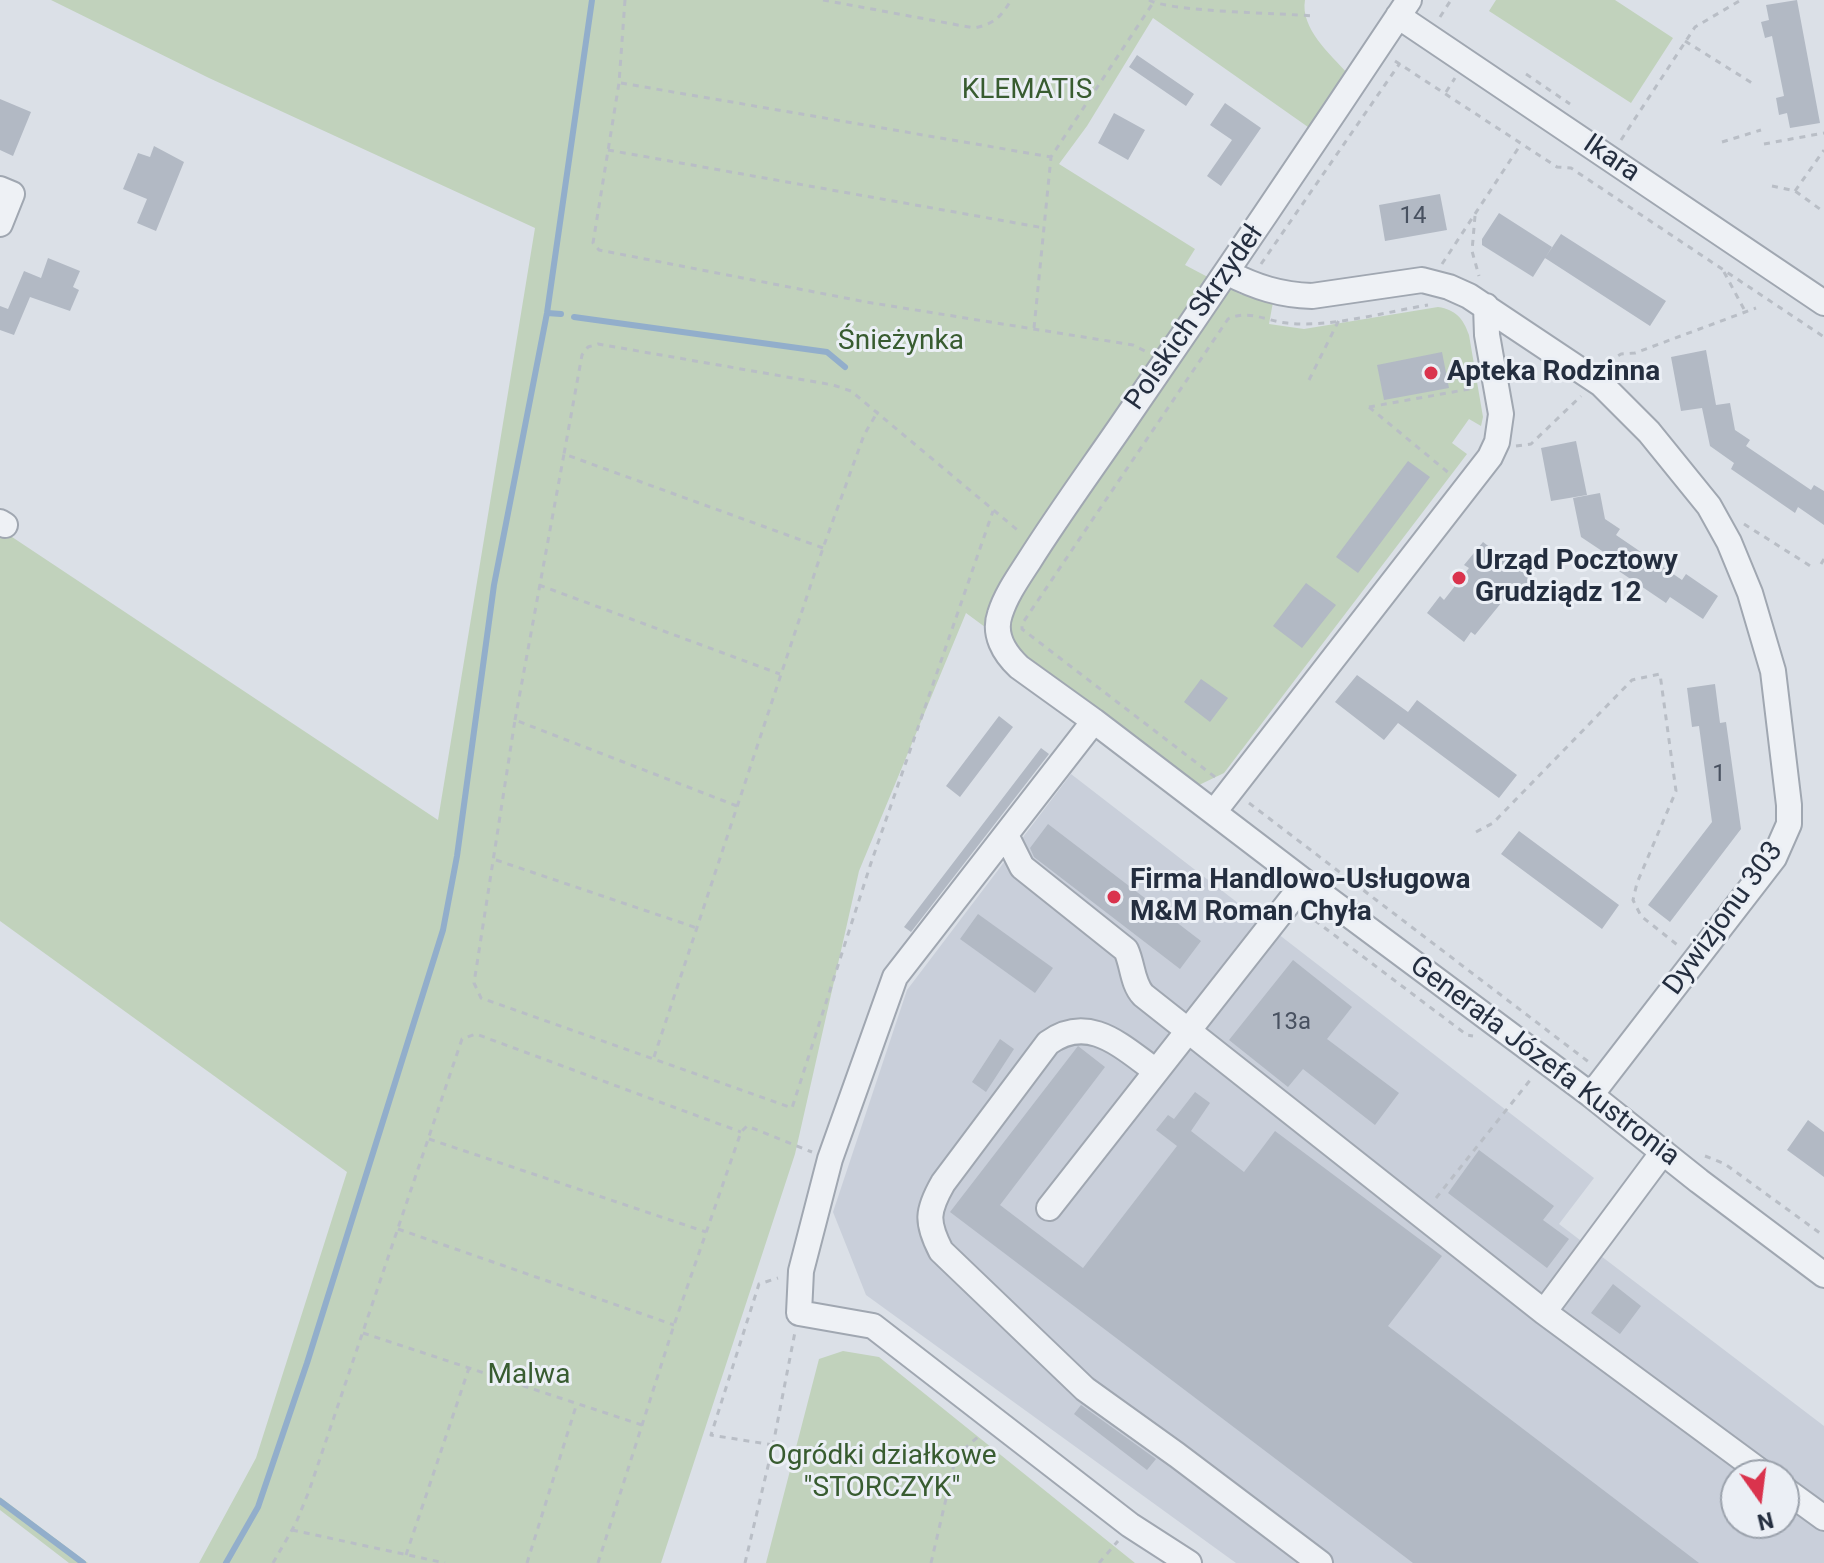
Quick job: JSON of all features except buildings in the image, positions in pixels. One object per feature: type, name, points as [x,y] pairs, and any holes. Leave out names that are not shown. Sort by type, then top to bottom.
[{"type":"street","name":"Polskich Skrzydeł","points":[[1001,642],[997,628],[999,615],[1039,546],[1228,273],[1404,8]]},
{"type":"street","name":"Ikara","points":[[1404,8],[1824,303]]},
{"type":"street","points":[[0,224],[6,191]]},
{"type":"street","name":"Dywizjonu 303","points":[[1228,273],[1267,291],[1312,296],[1422,280],[1449,287],[1486,306],[1595,379],[1624,404],[1709,506],[1729,542],[1750,593],[1773,671],[1789,824],[1774,858],[1599,1086]]},
{"type":"street","points":[[1214,812],[1490,457],[1501,430],[1501,414],[1487,335],[1486,306]]},
{"type":"street","name":"Generała Józefa Kustronia","points":[[1001,642],[1010,660],[1305,882],[1599,1086],[1663,1152],[1824,1275]]},
{"type":"street","points":[[1094,721],[895,977],[830,1159],[801,1271],[799,1313],[873,1326],[1130,1525],[1189,1563]]},
{"type":"street","points":[[1006,835],[1022,867],[1126,950],[1136,987],[1187,1031],[1544,1312],[1743,1459]]},
{"type":"street","points":[[1049,1208],[1305,882]]},
{"type":"street","points":[[1156,1071],[1106,1036],[1089,1031],[1061,1033],[1048,1043],[943,1183],[929,1216],[931,1231],[941,1251],[1085,1389],[1320,1563]]},
{"type":"street","points":[[1544,1312],[1663,1152]]},
{"type":"street","points":[[1800,1501],[1824,1518]]},
{"type":"path","points":[[625,0],[619,83],[593,243],[599,250],[866,302],[1133,345]]},
{"type":"path","points":[[823,0],[974,28],[991,25],[1011,0]]},
{"type":"path","points":[[1616,146],[1695,27],[1741,0]]},
{"type":"path","points":[[1034,329],[1051,157],[1153,1],[1313,16]]},
{"type":"path","points":[[1685,41],[1752,83]]},
{"type":"path","points":[[1376,49],[1557,167],[1571,168],[1824,337]]},
{"type":"path","points":[[1258,269],[1400,63]]},
{"type":"path","points":[[619,83],[1051,157]]},
{"type":"path","points":[[1722,142],[1761,130]]},
{"type":"path","points":[[1764,144],[1824,133]]},
{"type":"path","points":[[1432,265],[1442,264],[1521,144]]},
{"type":"path","points":[[608,150],[1044,228]]},
{"type":"path","points":[[1795,191],[1824,150]]},
{"type":"path","points":[[1772,186],[1795,191],[1824,212]]},
{"type":"path","points":[[1475,213],[1472,251],[1486,306]]},
{"type":"path","points":[[1723,269],[1745,312]]},
{"type":"path","points":[[1432,304],[1339,320],[1292,324],[1240,313],[1228,319],[1022,624],[1022,629],[1231,789],[1599,1086]]},
{"type":"path","points":[[1509,447],[1531,444],[1561,418],[1610,360],[1756,308]]},
{"type":"path","points":[[1309,380],[1339,320]]},
{"type":"path","points":[[993,511],[871,863],[792,1108],[481,998],[474,983],[515,720],[582,355],[588,347],[598,344],[833,385],[851,391],[1039,546]]},
{"type":"path","points":[[1465,487],[1369,407],[1482,387]]},
{"type":"path","points":[[654,1058],[823,548],[864,435],[878,411]]},
{"type":"path","points":[[564,454],[823,548]]},
{"type":"path","points":[[1709,506],[1724,511],[1812,567]]},
{"type":"path","points":[[1821,564],[1824,559]]},
{"type":"path","points":[[539,585],[780,674]]},
{"type":"path","points":[[1476,832],[1493,823],[1632,680],[1660,674],[1676,791],[1637,883],[1633,900],[1641,916],[1696,958]]},
{"type":"path","points":[[515,720],[737,806]]},
{"type":"path","points":[[494,859],[697,928]]},
{"type":"path","points":[[273,1563],[309,1491],[462,1039],[476,1034],[741,1132]]},
{"type":"path","points":[[1423,1215],[1536,1073]]},
{"type":"path","points":[[598,1563],[674,1325],[741,1132],[747,1126],[830,1159]]},
{"type":"path","points":[[428,1139],[706,1232]]},
{"type":"path","points":[[1695,1156],[1709,1157],[1725,1164],[1824,1236]]},
{"type":"path","points":[[398,1229],[674,1325]]},
{"type":"path","points":[[773,1445],[711,1435],[759,1284],[801,1271]]},
{"type":"path","points":[[745,1563],[773,1445],[799,1313]]},
{"type":"path","points":[[363,1333],[642,1425]]},
{"type":"path","points":[[406,1555],[469,1368]]},
{"type":"path","points":[[527,1563],[577,1403]]},
{"type":"path","points":[[931,1563],[956,1456],[996,1421]]},
{"type":"path","points":[[1099,1563],[1130,1525]]},
{"type":"path","points":[[292,1530],[445,1563]]},
{"type":"shaded area","points":[[1071,774],[1594,1178],[1559,1224],[1824,1426],[1824,1563],[1236,1563],[866,1295],[833,1212],[907,990]]},
{"type":"green space","points":[[51,0],[1305,0],[1307,21],[1312,30],[1347,73],[1308,127],[1153,18],[1087,126],[1059,164],[1195,249],[1185,265],[1240,294],[1273,302],[1269,324],[1304,329],[1438,307],[1454,313],[1467,329],[1483,417],[1481,426],[1469,419],[1452,443],[1467,454],[1224,773],[1199,785],[966,613],[859,871],[795,1154],[661,1563],[199,1563],[256,1458],[347,1172],[0,921],[0,529],[438,820],[535,228],[209,78]]},
{"type":"green space","points":[[1496,0],[1615,0],[1673,38],[1631,103],[1489,11]]},
{"type":"green space","name":"Ogródki działkowe \"STORCZYK\"","points":[[843,1351],[879,1357],[1135,1563],[766,1563],[819,1359]]},
{"type":"green space","points":[[0,1497],[88,1563],[69,1563],[0,1510]]},
{"type":"waterway","points":[[226,1563],[258,1507],[307,1363],[443,930],[457,856],[494,585],[547,313],[592,0]]},
{"type":"waterway","points":[[547,313],[561,314]]},
{"type":"waterway","points":[[574,317],[827,352],[845,367]]},
{"type":"waterway","points":[[0,1501],[83,1563]]},
{"type":"place","name":"Apteka Rodzinna","points":[[1431,373]]},
{"type":"place","name":"Urząd Pocztowy Grudziądz 12","points":[[1459,578]]},
{"type":"place","name":"Firma Handlowo-Usługowa M&M Roman Chyła","points":[[1114,897]]},
{"type":"park label","name":"KLEMATIS","points":[[1027,91]]},
{"type":"park label","name":"Śnieżynka","points":[[901,342]]},
{"type":"park label","name":"Malwa","points":[[529,1376]]}]
